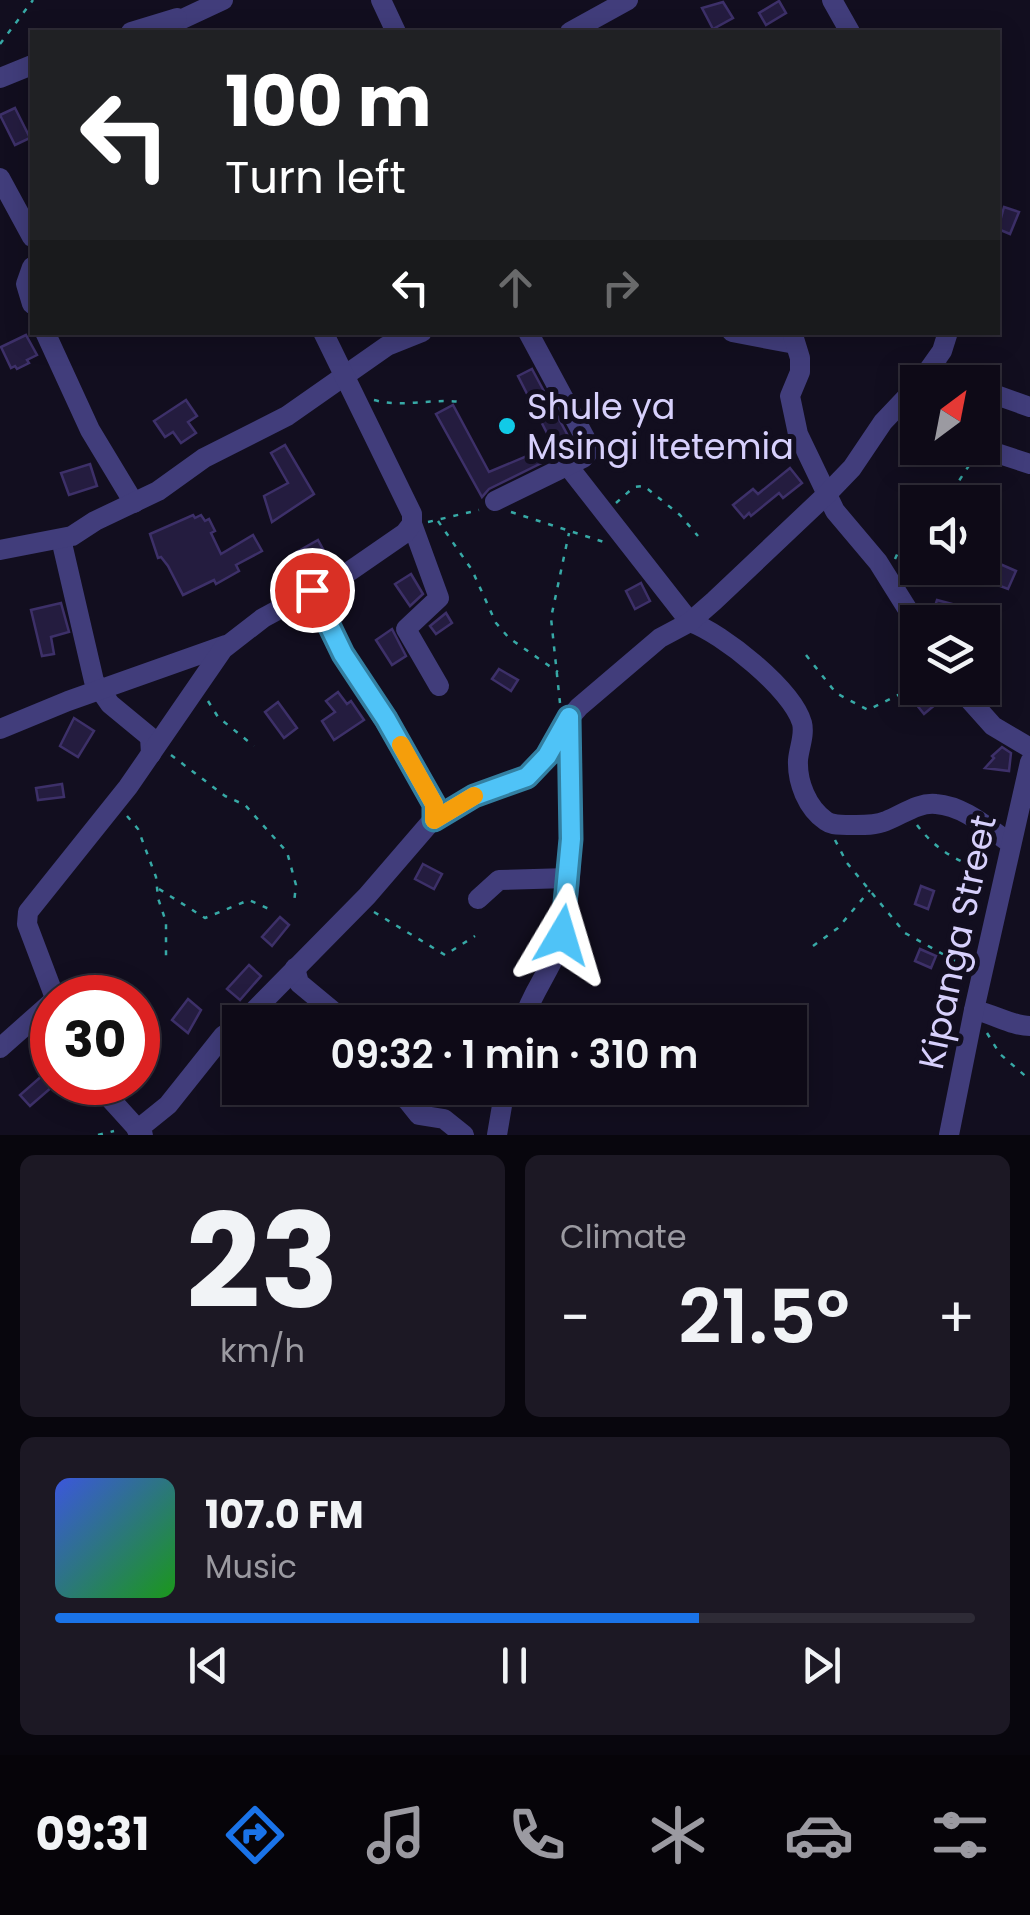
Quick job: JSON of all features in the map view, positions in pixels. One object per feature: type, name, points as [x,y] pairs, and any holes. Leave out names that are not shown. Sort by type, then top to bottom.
[{"type":"street","points":[[138,30],[223,0]]},
{"type":"street","points":[[382,0],[395,30]]},
{"type":"street","points":[[572,30],[590,9],[628,0]]},
{"type":"street","points":[[832,0],[849,30]]},
{"type":"street","points":[[0,78],[30,66]]},
{"type":"street","points":[[0,178],[30,233]]},
{"type":"street","points":[[30,273],[26,284],[30,297]]},
{"type":"street","points":[[46,335],[90,430],[134,503]]},
{"type":"street","points":[[325,335],[412,514],[438,588],[439,598],[406,629],[439,686]]},
{"type":"street","points":[[0,550],[61,539],[158,491],[204,458],[349,382],[360,362],[414,335]]},
{"type":"street","points":[[495,507],[590,453],[591,444],[530,335]]},
{"type":"street","points":[[762,335],[793,338],[801,364],[790,400],[798,434],[826,495],[905,605]]},
{"type":"street","points":[[930,365],[946,335]]},
{"type":"street","points":[[1000,396],[1030,407]]},
{"type":"street","points":[[258,1005],[360,903],[434,820],[474,796],[527,777],[547,756],[566,720],[660,638],[690,622],[757,564],[852,468],[900,403]]},
{"type":"street","points":[[1000,453],[1030,464]]},
{"type":"street","points":[[568,466],[690,622],[705,628],[744,657],[793,705],[803,726],[798,759],[800,780],[810,803],[826,821],[878,824],[928,804],[951,806],[1010,843]]},
{"type":"street","points":[[0,729],[228,644],[264,618],[406,534],[413,525]]},
{"type":"street","points":[[61,539],[89,668],[110,704],[150,738],[155,750]]},
{"type":"street","points":[[312,590],[343,654],[386,719],[434,804],[434,820]]},
{"type":"street","points":[[45,975],[27,924],[28,912],[116,803],[228,644]]},
{"type":"street","points":[[974,705],[993,726],[1030,748]]},
{"type":"street","points":[[529,1005],[551,968],[562,935],[568,878],[566,720]]},
{"type":"street","name":"Kipanga Street","points":[[950,1135],[1030,762]]},
{"type":"street","points":[[478,899],[499,880],[568,878]]},
{"type":"street","points":[[294,968],[299,983],[326,1005]]},
{"type":"street","points":[[979,1011],[1030,1026]]},
{"type":"street","points":[[0,1048],[30,1021]]},
{"type":"street","points":[[111,1105],[129,1130],[168,1105],[222,1037]]},
{"type":"street","points":[[410,1105],[419,1115],[444,1119],[464,1135]]},
{"type":"street","points":[[497,1135],[502,1105]]},
{"type":"path","points":[[0,44],[33,0]]},
{"type":"path","points":[[349,382],[374,400],[398,406],[432,399],[461,402]]},
{"type":"path","points":[[1000,416],[1010,400]]},
{"type":"path","points":[[603,513],[639,485],[657,495],[698,536]]},
{"type":"path","points":[[413,525],[495,507],[614,545]]},
{"type":"path","points":[[437,519],[472,570],[496,623],[508,638],[558,672]]},
{"type":"path","points":[[566,720],[552,618],[570,532]]},
{"type":"path","points":[[887,575],[900,546]]},
{"type":"path","points":[[806,655],[836,693],[868,710],[900,694]]},
{"type":"path","points":[[202,680],[209,705],[254,746]]},
{"type":"path","points":[[155,750],[245,805],[287,852],[296,885],[294,902]]},
{"type":"path","points":[[116,803],[138,829],[158,888],[166,922],[166,957]]},
{"type":"path","points":[[908,811],[931,842],[964,863],[1004,870]]},
{"type":"path","points":[[826,821],[847,862],[906,932],[982,974]]},
{"type":"path","points":[[158,888],[205,918],[249,900],[269,908]]},
{"type":"path","points":[[813,946],[838,928],[871,889]]},
{"type":"path","points":[[360,903],[445,955],[475,936]]},
{"type":"path","points":[[979,1011],[1000,1054],[1030,1080]]},
{"type":"path","points":[[98,1135],[129,1130]]},
{"type":"building","points":[[779,1],[786,13],[766,25],[759,13]]},
{"type":"building","points":[[723,2],[733,18],[713,29],[702,8]]},
{"type":"building","points":[[15,108],[30,138],[15,145],[0,115]]},
{"type":"building","points":[[1004,207],[1019,212],[1010,234],[1000,230]]},
{"type":"building","points":[[26,335],[37,355],[17,369],[11,368],[1,347]]},
{"type":"building","points":[[532,369],[574,447],[489,489],[482,497],[436,414],[453,405],[489,472],[553,445],[518,376]]},
{"type":"building","points":[[186,400],[197,416],[188,422],[196,433],[181,443],[173,432],[165,437],[154,421]]},
{"type":"building","points":[[285,445],[314,494],[272,522],[264,496],[288,483],[271,453]]},
{"type":"building","points":[[90,464],[97,486],[69,495],[61,473]]},
{"type":"building","points":[[790,468],[802,483],[783,498],[779,493],[744,518],[733,505],[753,489],[758,494]]},
{"type":"building","points":[[193,515],[209,519],[221,554],[253,535],[262,551],[236,565],[239,571],[216,584],[214,580],[183,595],[168,566],[158,558],[150,534]]},
{"type":"building","points":[[318,540],[329,560],[301,575],[293,561],[298,559],[295,553]]},
{"type":"building","points":[[1000,564],[1016,571],[1008,589],[997,585]]},
{"type":"building","points":[[411,574],[423,594],[410,606],[395,584]]},
{"type":"building","points":[[641,583],[650,601],[635,609],[626,591]]},
{"type":"building","points":[[61,603],[69,632],[51,637],[54,654],[42,656],[31,610]]},
{"type":"building","points":[[446,613],[452,623],[436,634],[430,626]]},
{"type":"building","points":[[392,629],[406,656],[392,665],[376,640]]},
{"type":"building","points":[[499,669],[518,680],[511,691],[492,679]]},
{"type":"building","points":[[338,692],[347,704],[351,701],[364,720],[334,740],[322,721],[335,712],[326,701]]},
{"type":"building","points":[[278,702],[297,728],[284,738],[265,712]]},
{"type":"building","points":[[917,705],[935,705],[924,714]]},
{"type":"building","points":[[74,718],[94,731],[78,757],[60,746]]},
{"type":"building","points":[[1002,747],[1011,753],[1009,771],[985,768],[992,756]]},
{"type":"building","points":[[62,784],[64,797],[38,800],[36,788]]},
{"type":"building","points":[[423,864],[442,874],[434,889],[415,879]]},
{"type":"building","points":[[921,886],[934,891],[928,909],[915,904]]},
{"type":"building","points":[[280,917],[289,925],[272,946],[262,937]]},
{"type":"building","points":[[920,949],[936,956],[931,968],[915,961]]},
{"type":"building","points":[[249,965],[261,976],[240,1000],[227,989]]},
{"type":"building","points":[[188,999],[201,1010],[188,1033],[172,1020]]},
{"type":"building","points":[[30,1086],[31,1105],[30,1106],[20,1095]]},
{"type":"slow traffic","points":[[401,745],[434,804],[434,820],[474,796]]},
{"type":"place","name":"Shule ya Msingi Itetemia","points":[[507,426]]},
{"type":"route","points":[[312,590],[343,654],[386,719],[434,804],[434,820],[474,796],[527,777],[547,756],[569,717],[571,839],[562,935]]}]
